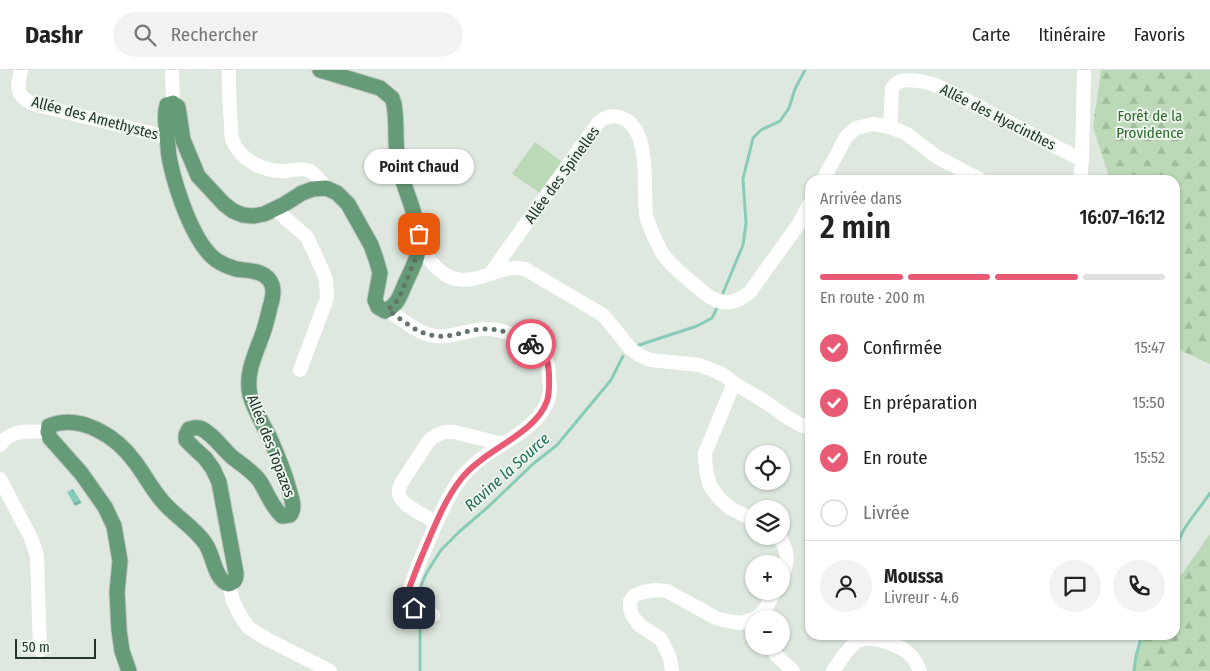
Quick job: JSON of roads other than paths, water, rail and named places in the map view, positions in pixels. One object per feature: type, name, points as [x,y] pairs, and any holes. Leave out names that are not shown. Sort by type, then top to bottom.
[{"type":"main road","points":[[320,70],[380,88],[392,98],[395,110],[397,155],[400,171],[419,234],[416,258],[398,300],[388,310],[381,310],[375,300],[380,274],[371,245],[348,204],[337,194],[326,188]]},
{"type":"main road","name":"Allée des Topazes","points":[[229,584],[234,582],[236,573],[219,482],[214,469],[186,440],[186,435],[189,429],[196,427],[202,429],[257,477],[269,495],[273,507],[282,516],[290,514],[293,505],[285,475],[250,394],[249,376],[252,360],[272,301],[273,286],[268,277],[255,271],[238,269],[217,260],[208,253],[196,234],[180,198],[169,159],[164,114],[167,106],[173,103],[178,107],[183,140],[198,176],[233,211],[243,215],[264,214],[302,193],[313,189],[326,188]]},
{"type":"main road","points":[[129,671],[122,651],[119,630],[117,592],[120,562],[114,526],[105,507],[81,473],[50,438],[49,426],[59,422],[77,423],[105,434],[116,442],[135,462],[164,504],[200,536],[209,550],[219,577],[223,583],[229,584]]},
{"type":"street","name":"Allée des Amethystes","points":[[21,70],[18,90],[20,95],[33,104],[168,137]]},
{"type":"street","name":"Allée des Topazes","points":[[172,70],[173,103]]},
{"type":"street","points":[[229,70],[230,116],[232,138],[236,147],[260,168],[272,171],[298,169],[311,172],[319,178],[326,188]]},
{"type":"street","points":[[1080,175],[1084,70]]},
{"type":"street","name":"Allée des Hyacinthes","points":[[890,127],[894,85],[904,81],[926,82],[940,87],[1082,160]]},
{"type":"street","name":"Allée des Spinelles","points":[[490,274],[598,123],[608,117],[622,118],[637,132],[644,157],[647,217],[661,252],[711,299],[732,302],[741,299],[750,292],[798,225],[805,212]]},
{"type":"street","points":[[825,175],[846,137],[856,128],[872,124],[890,127],[907,134],[937,157],[971,175]]},
{"type":"street","points":[[275,208],[307,237],[326,280],[327,298],[300,370]]},
{"type":"street","points":[[417,250],[428,256],[432,264],[439,270],[456,279],[469,280],[505,269],[525,269],[603,315],[630,348],[639,355],[650,360],[699,365],[725,376],[788,418],[805,426]]},
{"type":"street","points":[[388,310],[422,333],[432,336],[442,337],[479,329],[496,329],[538,348],[546,356],[549,366],[550,390],[547,401],[535,420],[481,459],[461,478],[441,511],[410,586],[410,598],[414,608],[423,615],[433,614]]},
{"type":"street","points":[[734,383],[705,453],[706,470],[710,486],[719,498],[730,508],[745,516]]},
{"type":"street","points":[[0,445],[14,433],[28,431],[48,432]]},
{"type":"street","points":[[436,522],[406,505],[399,495],[399,488],[402,482],[433,436],[447,431],[503,444]]},
{"type":"street","points":[[0,479],[37,556],[40,650]]},
{"type":"street","points":[[229,584],[236,608],[248,626],[261,636],[330,671]]},
{"type":"street","points":[[672,671],[670,658],[661,639],[639,625],[632,615],[630,601],[635,595],[655,590],[667,591],[716,618],[740,623],[745,621]]},
{"type":"street","points":[[832,671],[852,645],[862,640]]},
{"type":"street","points":[[880,640],[904,650],[911,656],[920,671]]},
{"type":"street","points":[[776,655],[793,671]]},
{"type":"water","points":[[73,489],[82,503],[75,506],[67,492]]},
{"type":"waterway","name":"Ravine la Source","points":[[723,293],[743,245],[746,223],[743,179],[753,138],[761,130],[780,121],[789,108],[795,89],[805,70]]},
{"type":"waterway","name":"Ravine la Source","points":[[636,346],[697,326],[712,318],[717,308]]},
{"type":"waterway","name":"Ravine la Source","points":[[419,605],[422,583],[441,550],[533,464],[557,445],[611,380],[623,356]]},
{"type":"waterway","points":[[1180,537],[1210,493]]},
{"type":"waterway","name":"Ravine la Source","points":[[420,617],[420,671]]},
{"type":"waterway","points":[[1134,671],[1141,640]]},
{"type":"place","name":"Point Chaud","points":[[419,234]]},
{"type":"park label","name":"Forêt de la Providence","points":[[1150,124]]}]
